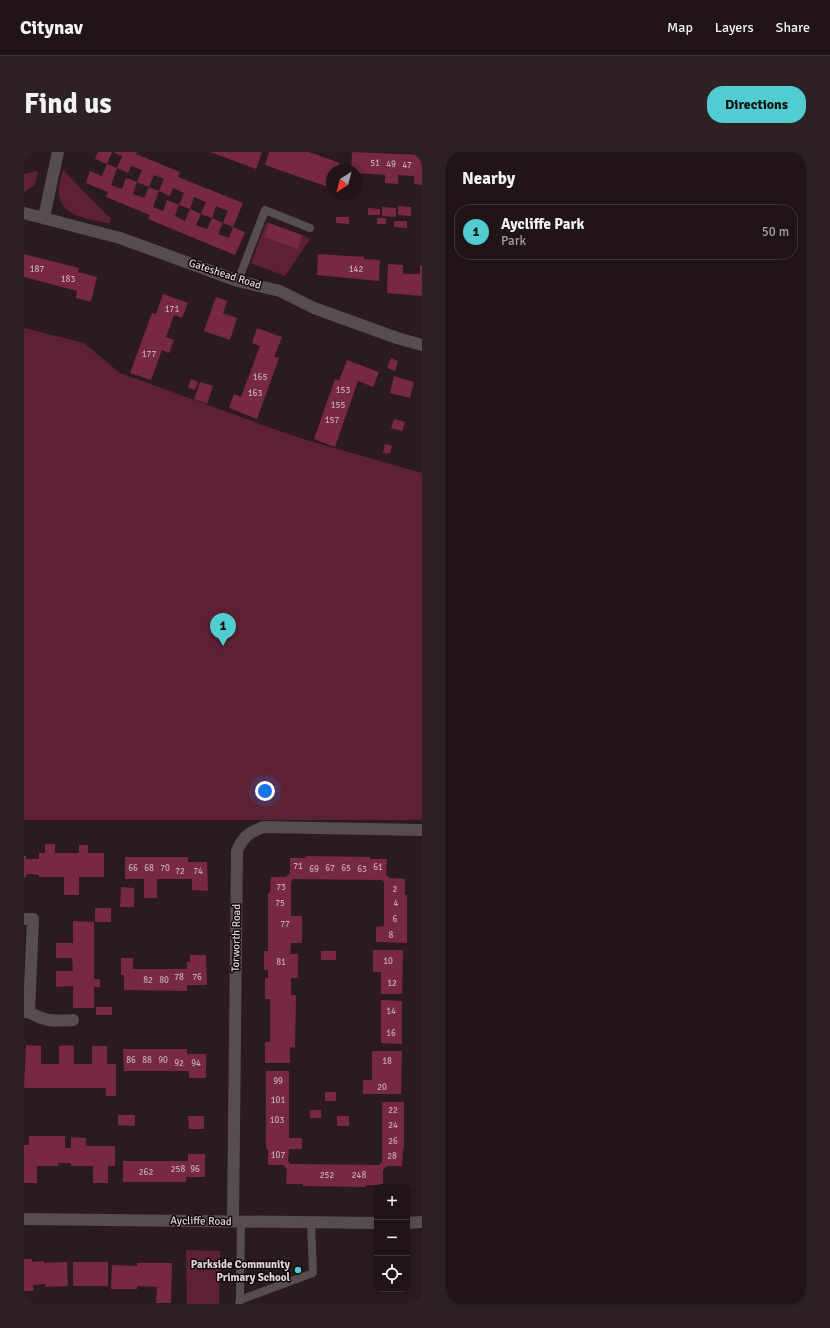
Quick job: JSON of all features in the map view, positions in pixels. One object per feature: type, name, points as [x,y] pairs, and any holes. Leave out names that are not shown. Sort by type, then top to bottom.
[{"type":"street","points":[[44,217],[58,152]]},
{"type":"street","name":"Gateshead Road","points":[[24,213],[120,238],[238,281],[280,291],[314,308],[397,338],[422,345]]},
{"type":"street","name":"Torworth Road","points":[[237,1221],[237,851],[242,840],[252,831],[263,827],[422,830]]},
{"type":"street","points":[[24,919],[33,919],[27,1012],[41,1019],[52,1021],[73,1020]]},
{"type":"street","name":"Aycliffe Road","points":[[24,1218],[374,1223]]},
{"type":"street","points":[[410,1223],[422,1222]]},
{"type":"lane","points":[[238,281],[265,210],[310,228]]},
{"type":"lane","points":[[237,1221],[240,1302],[313,1273],[311,1222]]},
{"type":"shaded area","points":[[63,170],[111,218],[110,223],[87,219],[72,213],[65,208],[59,195]]},
{"type":"shaded area","points":[[38,171],[35,185],[24,192],[24,174]]},
{"type":"shaded area","points":[[266,223],[269,223],[298,248],[302,235],[310,239],[285,276],[251,263]]},
{"type":"shaded area","points":[[24,328],[84,343],[120,373],[268,427],[303,439],[422,473],[422,820],[24,820]]},
{"type":"shaded area","points":[[186,1250],[220,1251],[219,1304],[187,1304]]},
{"type":"building","points":[[98,152],[112,152],[107,164],[95,159]]},
{"type":"building","points":[[113,152],[137,152],[136,154],[180,172],[178,177],[243,203],[233,227],[223,223],[228,211],[216,206],[212,218],[201,214],[206,202],[194,197],[190,209],[179,205],[184,193],[173,188],[170,196],[159,191],[164,179],[154,175],[149,187],[137,182],[142,170],[131,166],[128,173],[117,168],[122,156]]},
{"type":"building","points":[[210,152],[262,152],[256,169]]},
{"type":"building","points":[[269,152],[309,152],[340,163],[326,164],[326,186],[265,165]]},
{"type":"building","points":[[352,152],[422,155],[422,185],[414,184],[414,176],[398,175],[398,184],[385,183],[385,175],[362,173],[362,164],[351,164]]},
{"type":"building","points":[[107,164],[117,168],[111,185],[122,189],[126,178],[137,182],[133,194],[144,198],[149,187],[159,191],[153,207],[163,211],[167,200],[179,205],[175,216],[185,221],[190,209],[201,214],[196,225],[207,229],[212,218],[223,223],[218,234],[229,238],[233,227],[245,232],[235,255],[148,219],[150,215],[106,197],[108,192],[86,183],[90,171],[102,176]]},
{"type":"building","points":[[398,206],[411,207],[411,216],[398,215]]},
{"type":"building","points":[[382,207],[396,208],[396,217],[382,216]]},
{"type":"building","points":[[368,208],[380,209],[380,215],[368,215]]},
{"type":"building","points":[[336,217],[349,217],[349,224],[336,223]]},
{"type":"building","points":[[377,218],[386,218],[386,224],[377,224]]},
{"type":"building","points":[[394,221],[407,221],[407,228],[394,227]]},
{"type":"building","points":[[269,223],[302,235],[298,249],[264,237]]},
{"type":"building","points":[[24,254],[79,268],[78,272],[97,277],[91,302],[76,298],[77,291],[24,277]]},
{"type":"building","points":[[318,254],[364,257],[364,259],[380,260],[379,281],[317,275]]},
{"type":"building","points":[[388,264],[403,265],[404,274],[420,274],[420,265],[422,266],[422,296],[387,293]]},
{"type":"building","points":[[163,294],[188,303],[182,318],[174,315],[166,337],[174,340],[169,353],[162,350],[151,380],[130,373],[152,313],[156,314]]},
{"type":"building","points":[[216,297],[227,301],[223,313],[237,318],[230,340],[204,331]]},
{"type":"building","points":[[257,328],[282,337],[274,357],[279,358],[257,419],[229,408],[234,394],[241,397],[260,346],[252,343]]},
{"type":"building","points":[[391,358],[398,361],[395,371],[387,368]]},
{"type":"building","points":[[347,360],[379,372],[373,387],[358,381],[335,447],[314,439],[335,379],[339,381]]},
{"type":"building","points":[[394,376],[414,382],[410,398],[390,393]]},
{"type":"building","points":[[191,379],[198,382],[195,390],[188,388]]},
{"type":"building","points":[[200,382],[213,386],[207,404],[194,399]]},
{"type":"building","points":[[394,419],[405,422],[402,431],[391,428]]},
{"type":"building","points":[[385,444],[392,446],[390,454],[383,453]]},
{"type":"building","points":[[45,844],[55,844],[55,853],[79,853],[79,845],[88,845],[88,853],[104,853],[104,877],[79,877],[79,895],[64,895],[64,877],[39,877],[39,875],[26,874],[26,877],[24,877],[24,856],[26,856],[26,859],[39,859],[39,853],[45,853]]},
{"type":"building","points":[[306,856],[370,857],[370,859],[387,859],[386,875],[390,878],[405,879],[405,895],[407,895],[407,943],[376,942],[376,927],[384,926],[384,882],[382,880],[293,879],[291,882],[291,916],[302,916],[302,943],[291,943],[290,954],[298,954],[298,978],[291,978],[291,995],[296,995],[295,1048],[290,1047],[290,1063],[265,1063],[265,1042],[270,1042],[270,999],[265,999],[265,978],[268,978],[268,970],[264,970],[264,951],[268,951],[268,893],[270,893],[271,877],[286,877],[290,873],[290,858],[306,858]]},
{"type":"building","points":[[125,857],[188,857],[188,862],[207,862],[208,891],[192,890],[192,879],[157,879],[157,898],[144,898],[144,879],[125,879]]},
{"type":"building","points":[[121,887],[134,888],[134,907],[120,907]]},
{"type":"building","points":[[95,908],[111,908],[111,922],[95,922]]},
{"type":"building","points":[[73,921],[94,922],[94,979],[100,979],[100,987],[94,987],[94,1008],[73,1008],[73,986],[56,987],[56,971],[73,971],[72,958],[56,958],[56,943],[73,943]]},
{"type":"building","points":[[373,950],[403,950],[402,994],[381,994],[381,972],[373,972]]},
{"type":"building","points":[[321,951],[336,951],[336,960],[321,960]]},
{"type":"building","points":[[190,955],[206,955],[207,985],[187,985],[187,991],[124,990],[124,975],[121,975],[121,958],[133,958],[133,969],[187,969],[187,962],[190,962]]},
{"type":"building","points":[[381,1000],[402,1001],[402,1044],[381,1043]]},
{"type":"building","points":[[96,1007],[112,1007],[112,1015],[96,1015]]},
{"type":"building","points":[[26,1045],[41,1046],[41,1064],[59,1064],[59,1046],[67,1045],[74,1046],[74,1064],[92,1064],[92,1046],[107,1046],[107,1064],[116,1064],[116,1096],[106,1096],[106,1088],[24,1088]]},
{"type":"building","points":[[123,1049],[187,1049],[187,1054],[206,1054],[206,1078],[189,1078],[189,1071],[124,1071]]},
{"type":"building","points":[[372,1051],[402,1051],[401,1094],[363,1094],[363,1080],[372,1080]]},
{"type":"building","points":[[266,1071],[289,1071],[289,1138],[302,1138],[302,1149],[289,1149],[288,1161],[291,1164],[379,1165],[382,1162],[382,1102],[404,1102],[404,1149],[402,1166],[387,1166],[383,1170],[383,1184],[366,1185],[366,1187],[303,1186],[303,1184],[286,1184],[287,1169],[283,1165],[268,1165],[268,1149],[266,1149]]},
{"type":"building","points":[[325,1092],[336,1092],[336,1101],[325,1101]]},
{"type":"building","points":[[310,1110],[321,1110],[321,1118],[310,1118]]},
{"type":"building","points":[[118,1115],[135,1115],[135,1126],[118,1125]]},
{"type":"building","points":[[188,1116],[204,1116],[204,1129],[189,1129]]},
{"type":"building","points":[[337,1116],[349,1116],[349,1126],[337,1126]]},
{"type":"building","points":[[29,1136],[65,1136],[65,1148],[71,1148],[71,1137],[86,1138],[86,1146],[115,1146],[115,1166],[108,1166],[108,1183],[93,1183],[93,1166],[71,1166],[71,1163],[58,1163],[58,1166],[37,1166],[37,1183],[24,1183],[24,1145],[29,1145]]},
{"type":"building","points":[[188,1154],[205,1154],[205,1177],[186,1177],[186,1182],[123,1182],[123,1161],[188,1161]]},
{"type":"building","points":[[24,1259],[32,1259],[32,1262],[44,1261],[44,1263],[67,1262],[68,1286],[45,1287],[45,1284],[33,1285],[34,1291],[24,1291]]},
{"type":"building","points":[[73,1262],[108,1262],[108,1286],[73,1286]]},
{"type":"building","points":[[137,1263],[172,1263],[171,1303],[156,1303],[157,1287],[137,1286],[137,1289],[111,1289],[112,1265],[137,1266]]},
{"type":"place","name":"Aycliffe Park","points":[[223,646]]},
{"type":"place","name":"Parkside Community Primary School","points":[[298,1270]]}]
